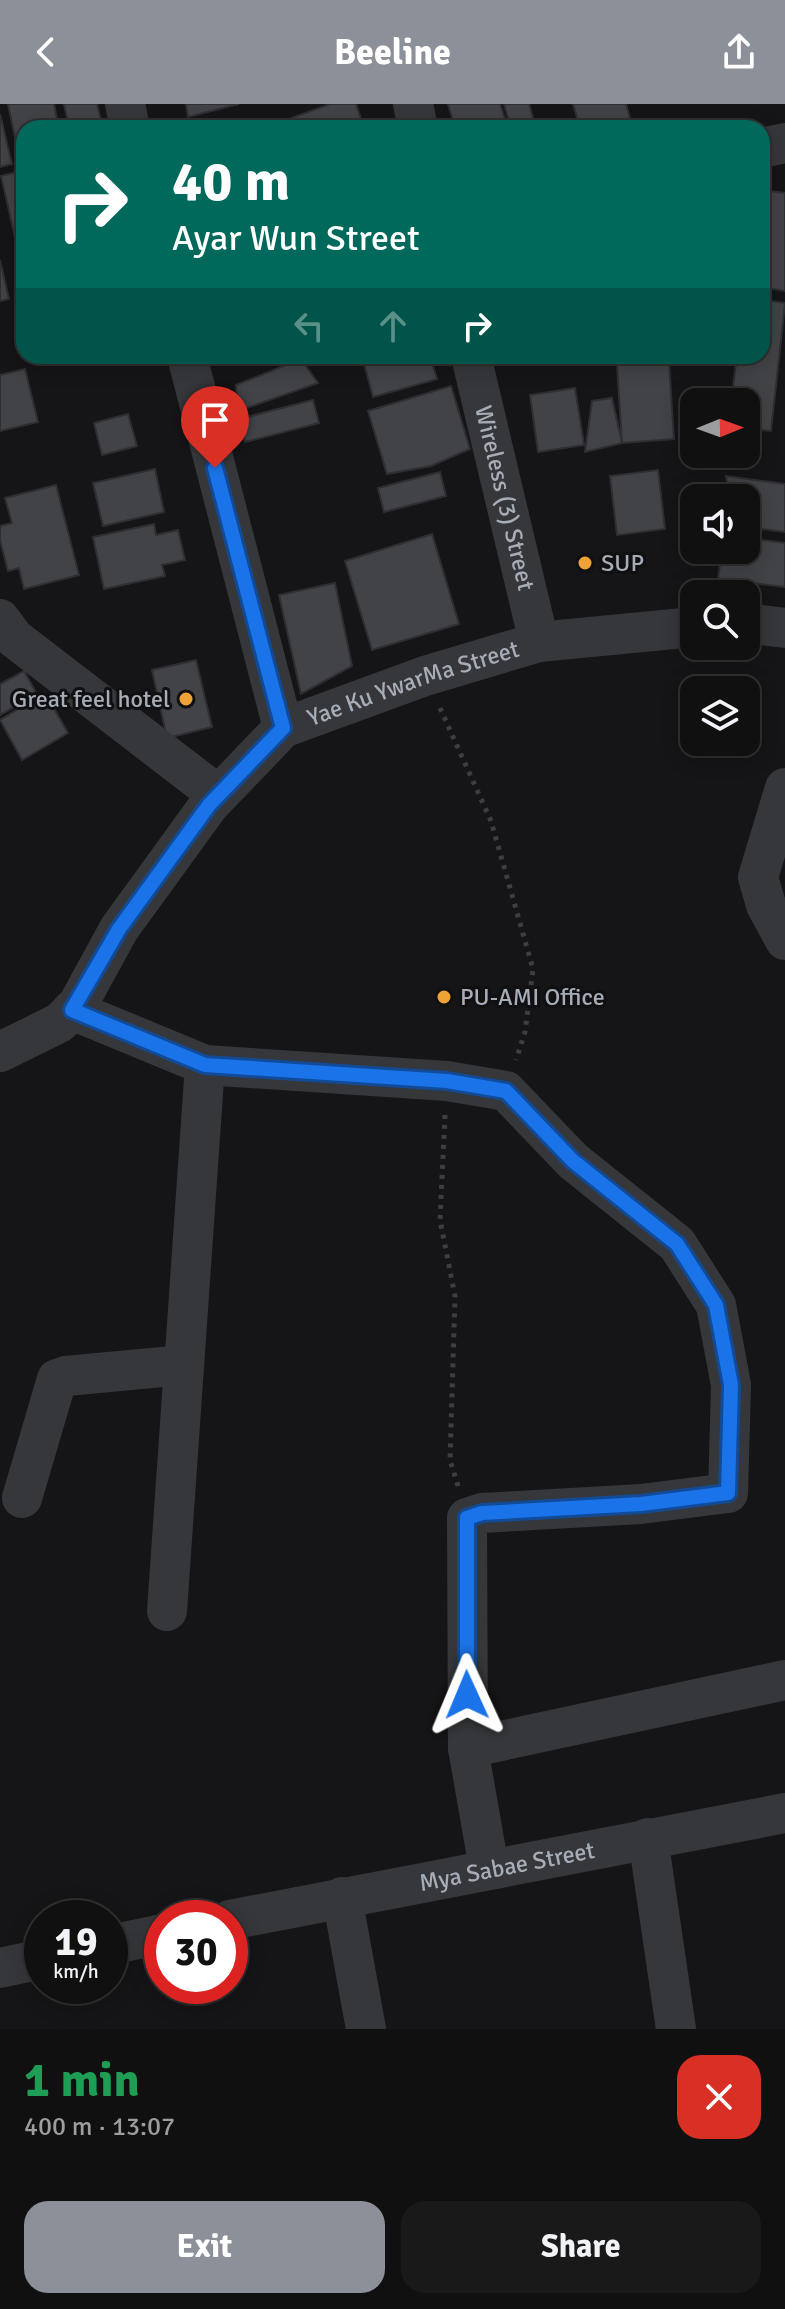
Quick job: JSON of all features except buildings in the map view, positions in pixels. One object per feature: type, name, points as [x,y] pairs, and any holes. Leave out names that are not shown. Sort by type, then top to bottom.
[{"type":"street","points":[[189,364],[283,728]]},
{"type":"street","name":"Wireless (3) Street","points":[[473,364],[539,642]]},
{"type":"street","points":[[0,619],[14,638],[218,795]]},
{"type":"street","points":[[760,625],[785,628]]},
{"type":"street","name":"Yae Ku YwarMa Street","points":[[0,1052],[59,1023],[72,1010],[119,929],[218,795],[283,728],[425,676],[539,642],[680,628]]},
{"type":"street","points":[[785,788],[758,877],[766,905],[785,940]]},
{"type":"street","points":[[72,1010],[205,1065],[447,1081],[506,1091],[573,1161],[677,1244],[716,1305],[731,1385],[728,1493],[641,1504],[482,1513],[467,1518],[468,1748],[489,1868]]},
{"type":"street","points":[[167,1611],[205,1065]]},
{"type":"street","points":[[22,1498],[57,1379],[184,1365]]},
{"type":"street","points":[[468,1748],[785,1680]]},
{"type":"street","name":"Mya Sabae Street","points":[[248,1916],[785,1813]]},
{"type":"street","points":[[648,1838],[676,2029]]},
{"type":"street","points":[[342,1897],[366,2029]]},
{"type":"street","points":[[0,1968],[24,1963]]},
{"type":"path","points":[[425,676],[491,821],[533,969],[525,1032],[506,1091]]},
{"type":"path","points":[[447,1081],[440,1220],[455,1296],[450,1460],[467,1518]]},
{"type":"place","name":"SUP","points":[[585,563]]},
{"type":"place","name":"Great feel hotel","points":[[186,699]]},
{"type":"place","name":"PU-AMI Office","points":[[444,997]]},
{"type":"route","points":[[215,468],[283,728],[209,805],[119,929],[72,1010],[205,1065],[447,1081],[506,1091],[573,1161],[677,1244],[716,1305],[731,1385],[728,1493],[641,1504],[482,1513],[467,1518],[467,1695]]}]
